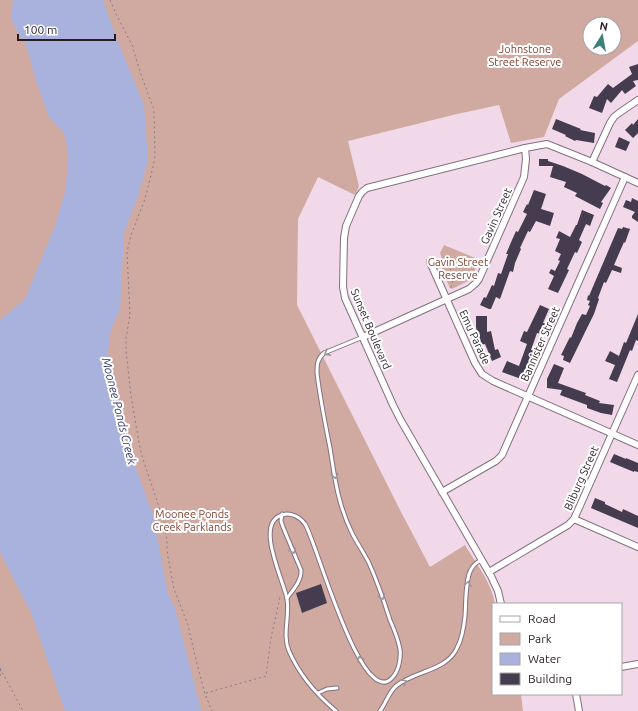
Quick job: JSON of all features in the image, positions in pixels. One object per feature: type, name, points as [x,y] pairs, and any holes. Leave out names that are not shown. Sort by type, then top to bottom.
[{"type":"street","points":[[592,162],[614,117],[638,100]]},
{"type":"street","name":"Sunset Boulevard","points":[[500,603],[496,584],[395,409],[345,298],[343,287],[344,234],[346,226],[362,192],[365,189],[525,148],[547,144],[625,177]]},
{"type":"street","name":"Gavin Street","points":[[362,337],[469,289],[476,283],[524,178],[526,168],[525,148]]},
{"type":"street","points":[[625,177],[638,182]]},
{"type":"street","name":"Bannister Street","points":[[442,492],[496,461],[504,451],[625,177]]},
{"type":"street","name":"Emu Parade","points":[[430,262],[475,363],[482,374],[493,381],[528,397],[638,445]]},
{"type":"street","name":"Bliburg Street","points":[[489,572],[568,525],[574,519],[636,383],[638,375]]},
{"type":"street","points":[[574,519],[638,547]]},
{"type":"street","points":[[622,667],[638,664]]},
{"type":"street","points":[[576,695],[579,711]]},
{"type":"lane","points":[[336,711],[318,693],[300,670],[293,660],[287,645],[286,597],[274,558],[270,539],[270,530],[274,519],[282,514],[293,515],[305,524],[311,535],[328,589],[365,668],[377,681],[385,682],[392,678],[398,669],[400,650],[369,563],[350,527],[340,500],[317,373],[318,361],[324,353],[362,337]]},
{"type":"lane","points":[[282,514],[281,520],[283,527],[301,570],[301,574],[296,585],[286,597]]},
{"type":"lane","points":[[380,711],[396,686],[448,661],[454,654],[458,648],[465,616],[470,571],[472,567],[482,559]]},
{"type":"lane","points":[[318,693],[327,689],[337,688]]},
{"type":"path","points":[[110,0],[132,45],[141,75],[153,106],[154,113],[155,156],[153,167],[145,199],[131,235],[127,252],[130,315],[126,338],[126,350],[131,396],[142,456],[164,522],[167,541],[166,549],[174,589],[188,625],[205,694],[212,711]]},
{"type":"path","points":[[442,258],[447,259],[449,268],[455,274],[450,290]]},
{"type":"path","points":[[470,265],[479,263]]},
{"type":"path","points":[[205,694],[266,676],[271,638],[280,597],[286,597]]},
{"type":"path","points":[[0,668],[0,676]]},
{"type":"path","points":[[0,668],[23,711]]},
{"type":"green space","name":"Moonee Ponds Creek Parklands","points":[[0,0],[638,0],[638,41],[622,53],[622,16],[582,16],[582,56],[618,56],[559,99],[544,137],[511,143],[499,105],[348,141],[359,186],[355,195],[318,177],[298,219],[297,305],[430,567],[465,545],[483,573],[495,603],[492,603],[492,695],[521,695],[523,711],[0,711]]},
{"type":"green space","name":"Gavin Street Reserve","points":[[444,245],[480,260],[468,281],[452,289],[450,288],[442,271],[442,259],[440,253]]},
{"type":"water","name":"Moonee Ponds Creek","points":[[13,0],[103,0],[116,37],[144,105],[148,160],[138,196],[124,233],[120,310],[111,329],[108,351],[124,435],[153,515],[168,594],[175,608],[201,711],[65,711],[31,613],[0,552],[0,320],[25,299],[56,223],[66,188],[68,152],[64,133],[49,117],[36,81],[25,41],[19,35],[11,19]]},
{"type":"building","points":[[638,64],[638,80],[633,81],[636,86],[625,94],[622,90],[611,103],[607,99],[602,113],[589,108],[594,96],[597,97],[608,84],[613,88],[632,74],[629,67]]},
{"type":"building","points":[[556,119],[581,129],[580,130],[595,133],[594,143],[575,141],[552,129]]},
{"type":"building","points":[[638,119],[638,133],[633,138],[625,130],[632,123],[633,125]]},
{"type":"building","points":[[619,137],[630,142],[626,151],[615,147]]},
{"type":"building","points":[[539,159],[548,159],[548,161],[582,174],[611,188],[601,202],[603,203],[600,209],[575,196],[577,193],[564,187],[566,182],[550,177],[553,166],[539,166]]},
{"type":"building","points":[[534,190],[546,194],[541,209],[554,213],[550,226],[536,221],[530,232],[528,231],[520,248],[521,249],[513,272],[510,271],[500,299],[496,297],[491,309],[489,309],[480,305],[484,297],[486,298],[492,285],[494,286],[498,273],[501,274],[508,254],[506,254],[516,231],[518,232],[527,214],[523,212],[527,204],[528,205]]},
{"type":"building","points":[[632,198],[638,201],[638,222],[632,218],[635,212],[623,207],[626,200],[631,202]]},
{"type":"building","points":[[582,210],[594,215],[590,226],[586,224],[579,240],[582,242],[577,253],[575,252],[567,269],[569,270],[558,293],[548,289],[554,276],[549,273],[551,269],[555,271],[560,261],[558,260],[561,254],[555,251],[560,239],[556,238],[559,231],[570,237],[577,225]]},
{"type":"building","points":[[623,227],[630,229],[614,265],[622,268],[621,273],[612,270],[606,283],[604,282],[594,314],[570,363],[563,360],[564,356],[561,355],[582,314],[586,315],[590,306],[588,305],[590,301],[587,300],[588,295],[589,296],[618,228],[622,229]]},
{"type":"building","points":[[540,305],[549,309],[543,323],[546,324],[542,334],[537,333],[531,350],[537,352],[527,381],[502,372],[507,361],[519,366],[527,344],[520,341],[524,331],[527,332]]},
{"type":"building","points":[[638,314],[638,341],[636,340],[632,351],[630,350],[617,382],[609,379],[615,365],[605,361],[610,351],[619,356],[624,342],[626,343]]},
{"type":"building","points":[[476,316],[487,316],[487,332],[491,331],[495,350],[498,349],[501,357],[492,361],[485,344],[480,345],[476,327]]},
{"type":"building","points":[[554,364],[564,368],[558,383],[586,393],[585,395],[600,401],[599,403],[614,405],[612,415],[587,408],[587,405],[560,395],[562,390],[547,388],[547,379]]},
{"type":"building","points":[[614,454],[638,463],[638,472],[634,472],[610,462]]},
{"type":"building","points":[[595,498],[622,512],[623,509],[638,516],[638,528],[591,508]]},
{"type":"building","points":[[321,584],[327,603],[302,613],[296,593]]},
{"type":"park label","name":"Johnstone Street Reserve","points":[[525,55]]}]
